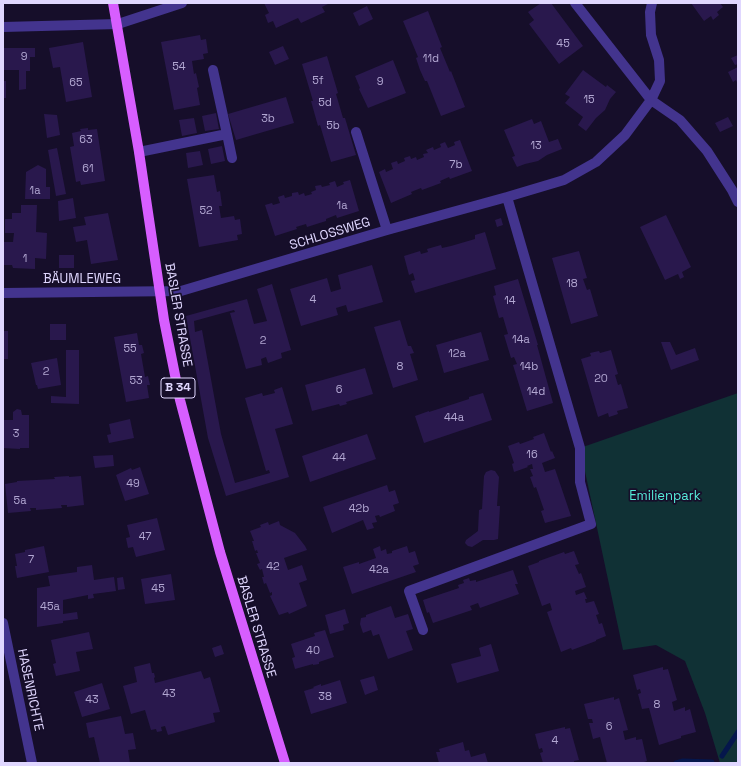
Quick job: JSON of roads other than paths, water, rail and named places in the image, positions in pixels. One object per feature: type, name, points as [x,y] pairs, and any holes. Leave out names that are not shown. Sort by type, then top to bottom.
[{"type":"main road","name":"BASLER STRASSE","points":[[113,3],[118,24],[139,152],[164,320],[180,400],[220,552],[285,763]]},
{"type":"street","points":[[3,27],[118,24],[182,3]]},
{"type":"street","points":[[575,3],[651,100],[680,120],[707,151],[738,202]]},
{"type":"street","name":"SCHLOSSWEG","points":[[160,292],[181,291],[387,230],[507,197],[564,180],[596,162],[625,135],[651,100],[660,81],[659,60],[651,35],[650,12],[652,3]]},
{"type":"street","points":[[213,70],[232,158]]},
{"type":"street","points":[[356,132],[387,230]]},
{"type":"street","points":[[139,152],[226,134]]},
{"type":"street","points":[[423,630],[409,590],[592,524],[580,482],[580,448],[507,197]]},
{"type":"street","name":"BÄUMLEWEG","points":[[3,293],[160,292]]},
{"type":"street","name":"HASENRICHTE","points":[[3,623],[32,763]]},
{"type":"waterway","points":[[722,756],[738,732]]},
{"type":"waterway","points":[[676,763],[683,761],[712,762]]},
{"type":"park label","name":"Emilienpark","points":[[665,496]]}]
